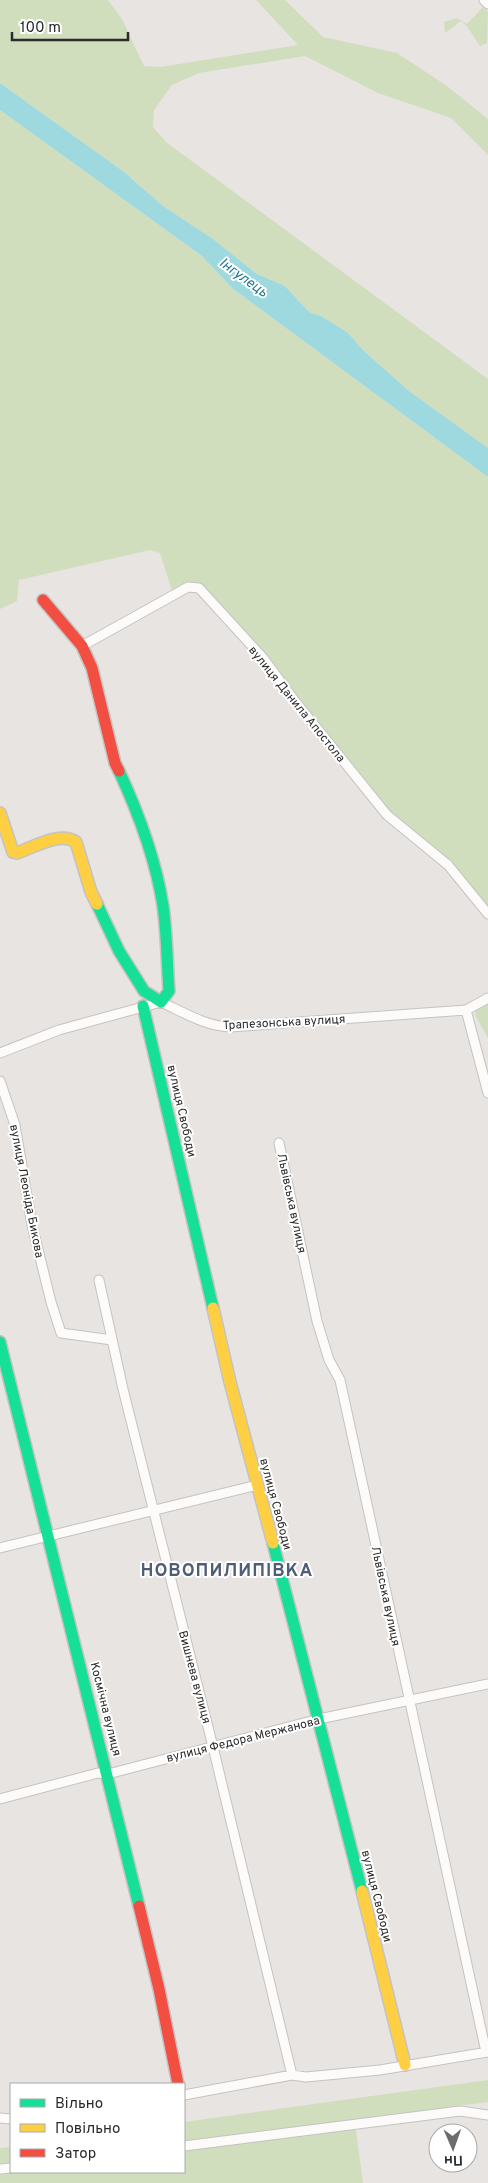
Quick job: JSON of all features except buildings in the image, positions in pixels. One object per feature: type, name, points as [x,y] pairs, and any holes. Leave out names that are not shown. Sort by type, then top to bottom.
[{"type":"street","points":[[484,0],[488,4]]},
{"type":"street","name":"вулиця Данила Апостола","points":[[82,646],[188,587],[199,588],[263,658],[300,708],[387,815],[448,865],[488,914]]},
{"type":"street","points":[[0,1053],[59,1030],[161,1002],[169,991],[162,906],[149,851],[133,802],[115,763],[92,668],[82,646],[43,600]]},
{"type":"street","points":[[0,813],[6,838],[13,852],[17,853],[62,837],[70,838],[76,842],[91,892],[119,951],[144,992],[161,1002]]},
{"type":"street","name":"Трапезонська вулиця","points":[[161,1002],[205,1022],[217,1026],[230,1027],[466,1010],[488,998]]},
{"type":"street","name":"вулиця Свободи","points":[[143,1006],[230,1382],[319,1720],[405,2065]]},
{"type":"street","points":[[466,1010],[488,1091]]},
{"type":"street","name":"вулиця Леоніда Бикова","points":[[0,1081],[15,1125],[32,1224],[51,1302],[61,1332],[112,1340]]},
{"type":"street","name":"Львівська вулиця","points":[[279,1143],[317,1321],[329,1360],[340,1380],[487,2052]]},
{"type":"street","name":"Вишнева вулиця","points":[[99,1280],[112,1340],[292,2075]]},
{"type":"street","name":"Космічна вулиця","points":[[0,1342],[108,1774],[159,1989],[178,2083]]},
{"type":"street","points":[[0,1548],[257,1485]]},
{"type":"street","name":"вулиця Федора Мержанова","points":[[0,1799],[98,1773],[108,1774],[319,1720],[488,1684]]},
{"type":"street","points":[[185,2095],[292,2075],[306,2077],[380,2070],[487,2052]]},
{"type":"street","points":[[185,2146],[460,2111],[488,2115]]},
{"type":"green space","points":[[0,0],[108,0],[122,19],[144,66],[160,67],[298,45],[256,0],[285,0],[323,37],[397,53],[447,86],[488,119],[488,155],[451,118],[378,93],[305,56],[199,73],[172,85],[154,110],[153,127],[166,142],[488,379],[488,448],[409,391],[364,351],[347,332],[321,316],[309,312],[285,286],[257,274],[213,239],[163,206],[124,172],[0,83]]},
{"type":"green space","points":[[483,7],[488,12],[487,43],[480,46],[469,29],[461,21],[445,33],[444,22],[457,18],[467,24]]},
{"type":"green space","points":[[0,110],[202,256],[232,288],[488,477],[488,909],[388,813],[370,787],[261,651],[200,586],[172,591],[160,553],[150,550],[19,580],[17,601],[0,609]]},
{"type":"green space","points":[[488,1001],[488,1038],[475,1015],[477,1007]]},
{"type":"green space","points":[[488,2080],[488,2102],[352,2120],[356,2131],[363,2183],[0,2183],[0,2148],[10,2147],[10,2173],[185,2173],[185,2122]]},
{"type":"water","name":"Інгулець","points":[[0,83],[124,172],[163,206],[213,239],[257,274],[285,286],[309,312],[321,316],[347,332],[364,351],[409,391],[488,448],[488,477],[232,288],[202,256],[0,110]]},
{"type":"traffic: fast","points":[[97,904],[119,951],[144,991],[161,1002],[169,991],[166,938],[160,889],[146,837],[119,771]]},
{"type":"traffic: fast","points":[[143,1006],[213,1308]]},
{"type":"traffic: fast","points":[[0,1342],[139,1906]]},
{"type":"traffic: fast","points":[[273,1543],[362,1891]]},
{"type":"traffic: slow","points":[[0,813],[13,852],[17,853],[55,839],[70,839],[76,842],[91,892],[97,904]]},
{"type":"traffic: slow","points":[[213,1308],[230,1382],[273,1543]]},
{"type":"traffic: slow","points":[[362,1891],[405,2065]]},
{"type":"traffic: jam","points":[[43,600],[82,646],[92,668],[115,763],[119,771]]},
{"type":"traffic: jam","points":[[139,1906],[159,1989],[178,2083]]},
{"type":"district","name":"НОВОПИЛИПІВКА","points":[[227,1570]]}]
